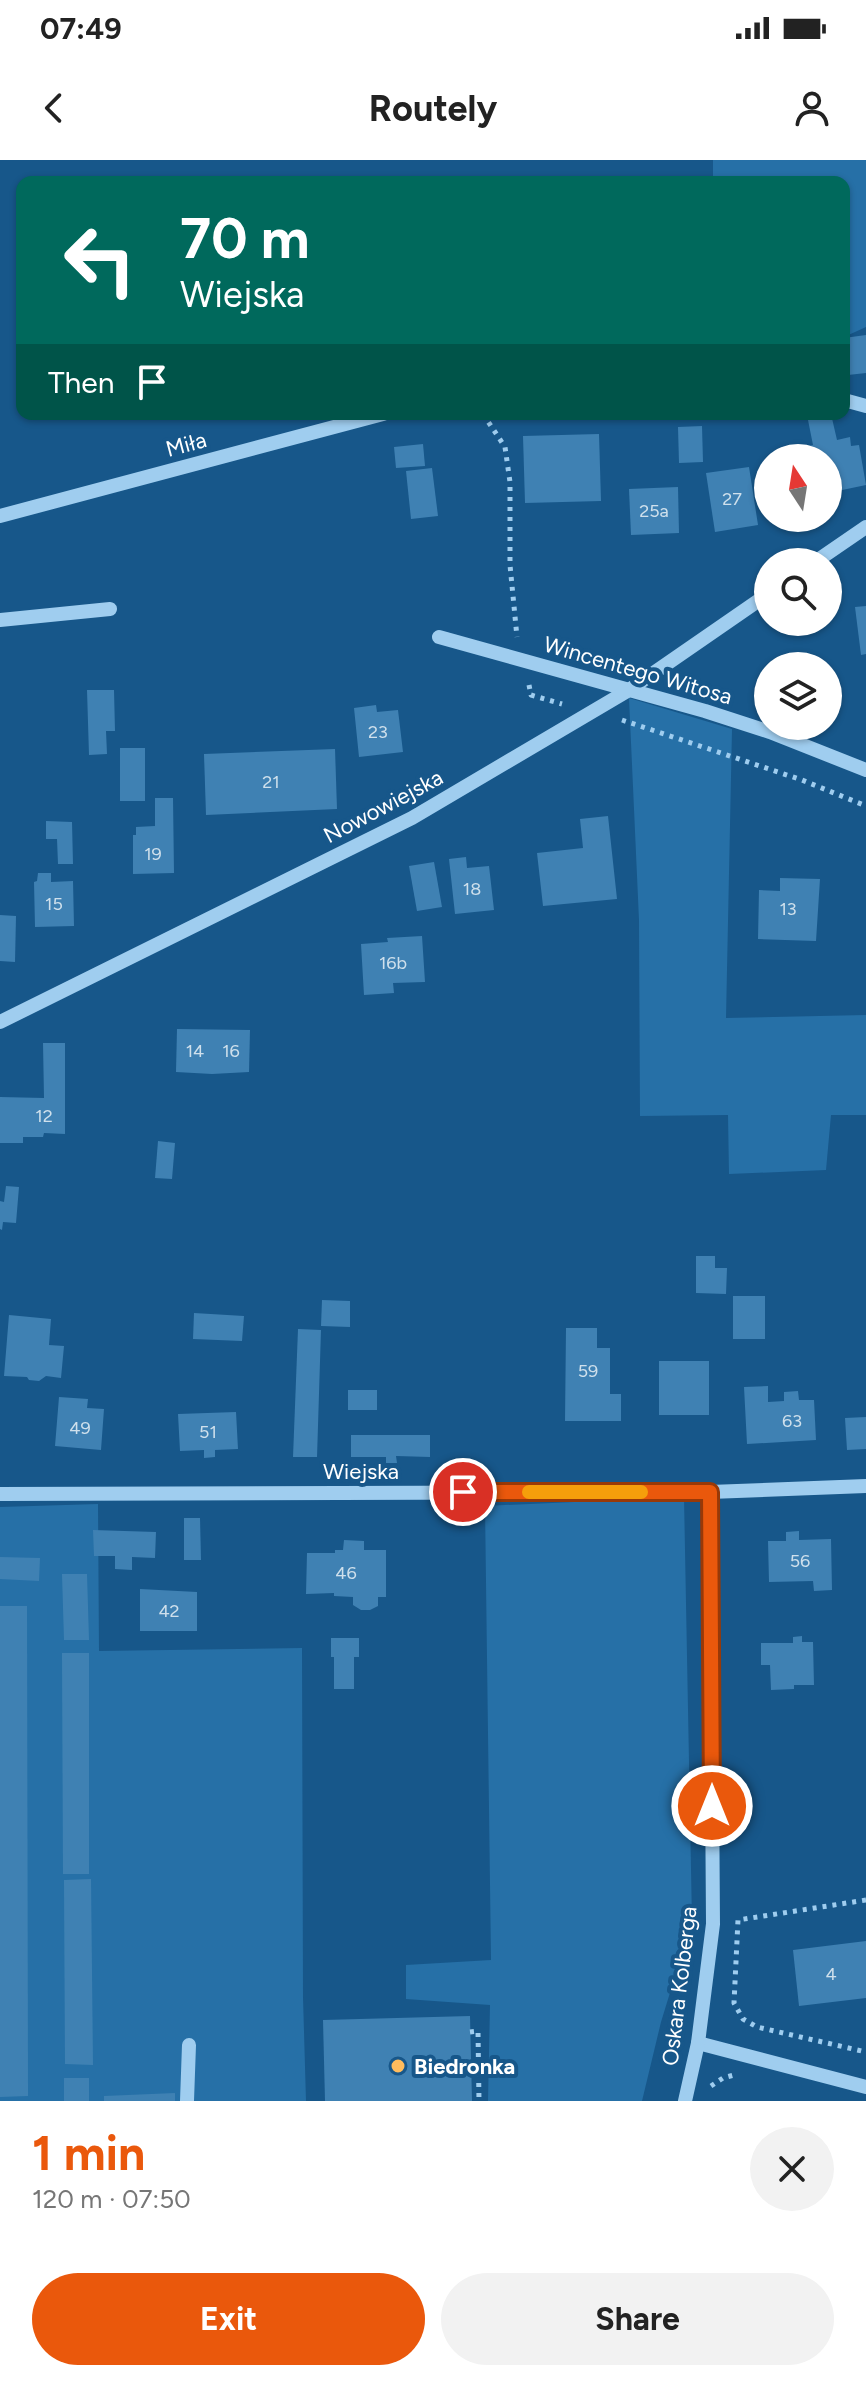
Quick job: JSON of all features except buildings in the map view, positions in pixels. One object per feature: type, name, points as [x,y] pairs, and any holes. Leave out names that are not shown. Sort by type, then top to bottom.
[{"type":"street","name":"Miła","points":[[0,516],[360,420]]},
{"type":"street","points":[[835,548],[866,527]]},
{"type":"street","name":"Nowowiejska","points":[[0,1022],[412,818],[629,690],[754,604]]},
{"type":"street","points":[[0,620],[110,609]]},
{"type":"street","name":"Wincentego Witosa","points":[[439,637],[705,711],[770,732],[866,770]]},
{"type":"street","name":"Wiejska","points":[[0,1494],[710,1492],[866,1486]]},
{"type":"street","name":"Oskara Kolberga","points":[[685,2101],[698,2043],[713,1924],[710,1492]]},
{"type":"street","points":[[698,2043],[866,2087]]},
{"type":"street","points":[[187,2101],[189,2045]]},
{"type":"path","points":[[487,420],[505,447],[510,482],[514,625],[531,695],[656,730],[802,780],[866,806]]},
{"type":"path","points":[[866,1900],[738,1920],[734,2003],[743,2019],[757,2027],[866,2052]]},
{"type":"path","points":[[470,2032],[478,2031],[479,2101]]},
{"type":"shaded area","points":[[713,160],[866,160],[866,327],[850,334],[850,176],[713,176]]},
{"type":"shaded area","points":[[629,698],[732,729],[726,1018],[866,1015],[866,1115],[831,1115],[826,1170],[729,1174],[728,1115],[640,1116],[639,920]]},
{"type":"shaded area","points":[[684,1497],[692,1921],[661,2022],[642,2101],[488,2101],[490,2005],[406,1999],[406,1965],[491,1960],[485,1506]]},
{"type":"shaded area","points":[[98,1504],[99,1651],[302,1648],[306,2101],[0,2101],[0,1507]]},
{"type":"slow traffic","points":[[529,1492],[641,1492]]},
{"type":"place","name":"Biedronka","points":[[398,2066]]},
{"type":"route","points":[[463,1492],[710,1492],[712,1806]]}]
